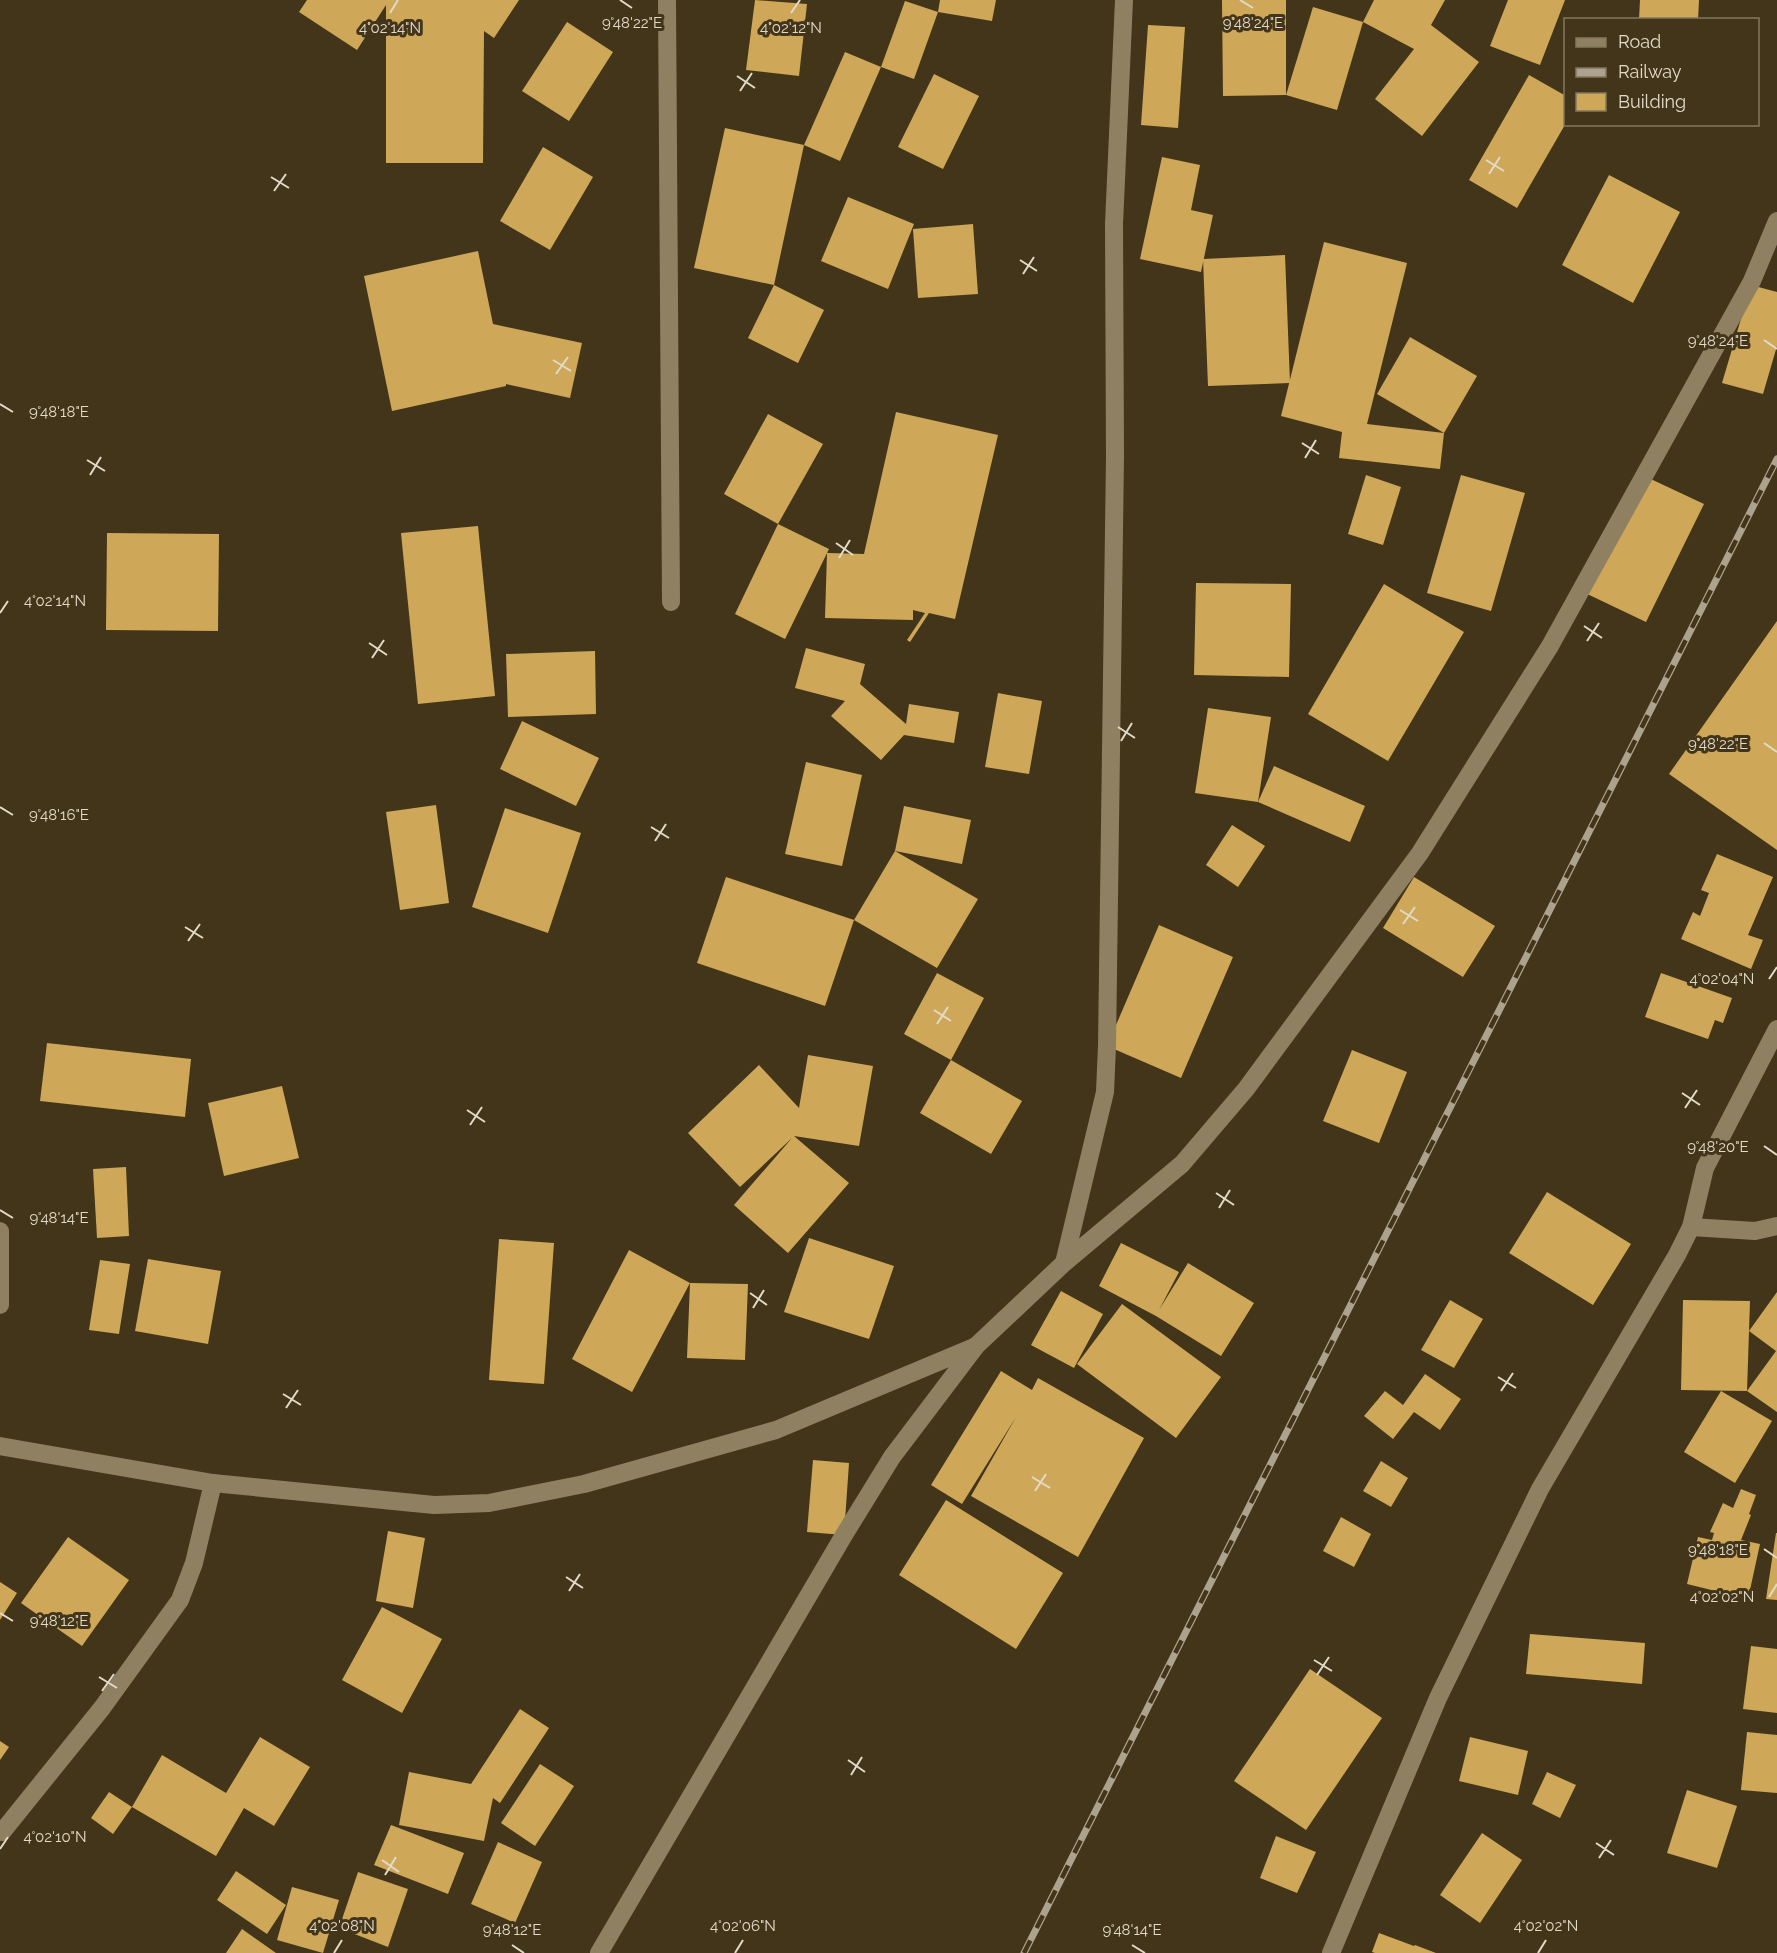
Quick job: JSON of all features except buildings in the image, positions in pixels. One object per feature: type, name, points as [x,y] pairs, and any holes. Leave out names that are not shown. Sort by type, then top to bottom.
[{"type":"street","points":[[667,0],[671,602]]},
{"type":"street","points":[[1064,1263],[1105,1092],[1115,456],[1114,224],[1124,0]]},
{"type":"street","points":[[599,1953],[892,1456],[976,1346],[1064,1263],[1182,1164],[1246,1089],[1420,853],[1550,646],[1752,281],[1777,221]]},
{"type":"street","points":[[1331,1953],[1438,1698],[1535,1500],[1677,1256],[1691,1227],[1705,1168],[1777,1029]]},
{"type":"street","points":[[1691,1227],[1755,1231],[1777,1226]]},
{"type":"street","points":[[0,1232],[0,1305]]},
{"type":"street","points":[[0,1446],[213,1483],[434,1505],[489,1503],[584,1484],[776,1430],[976,1346]]},
{"type":"street","points":[[2,1832],[102,1708],[180,1600],[194,1563],[213,1483]]},
{"type":"railway","points":[[1024,1953],[1777,459]]}]
